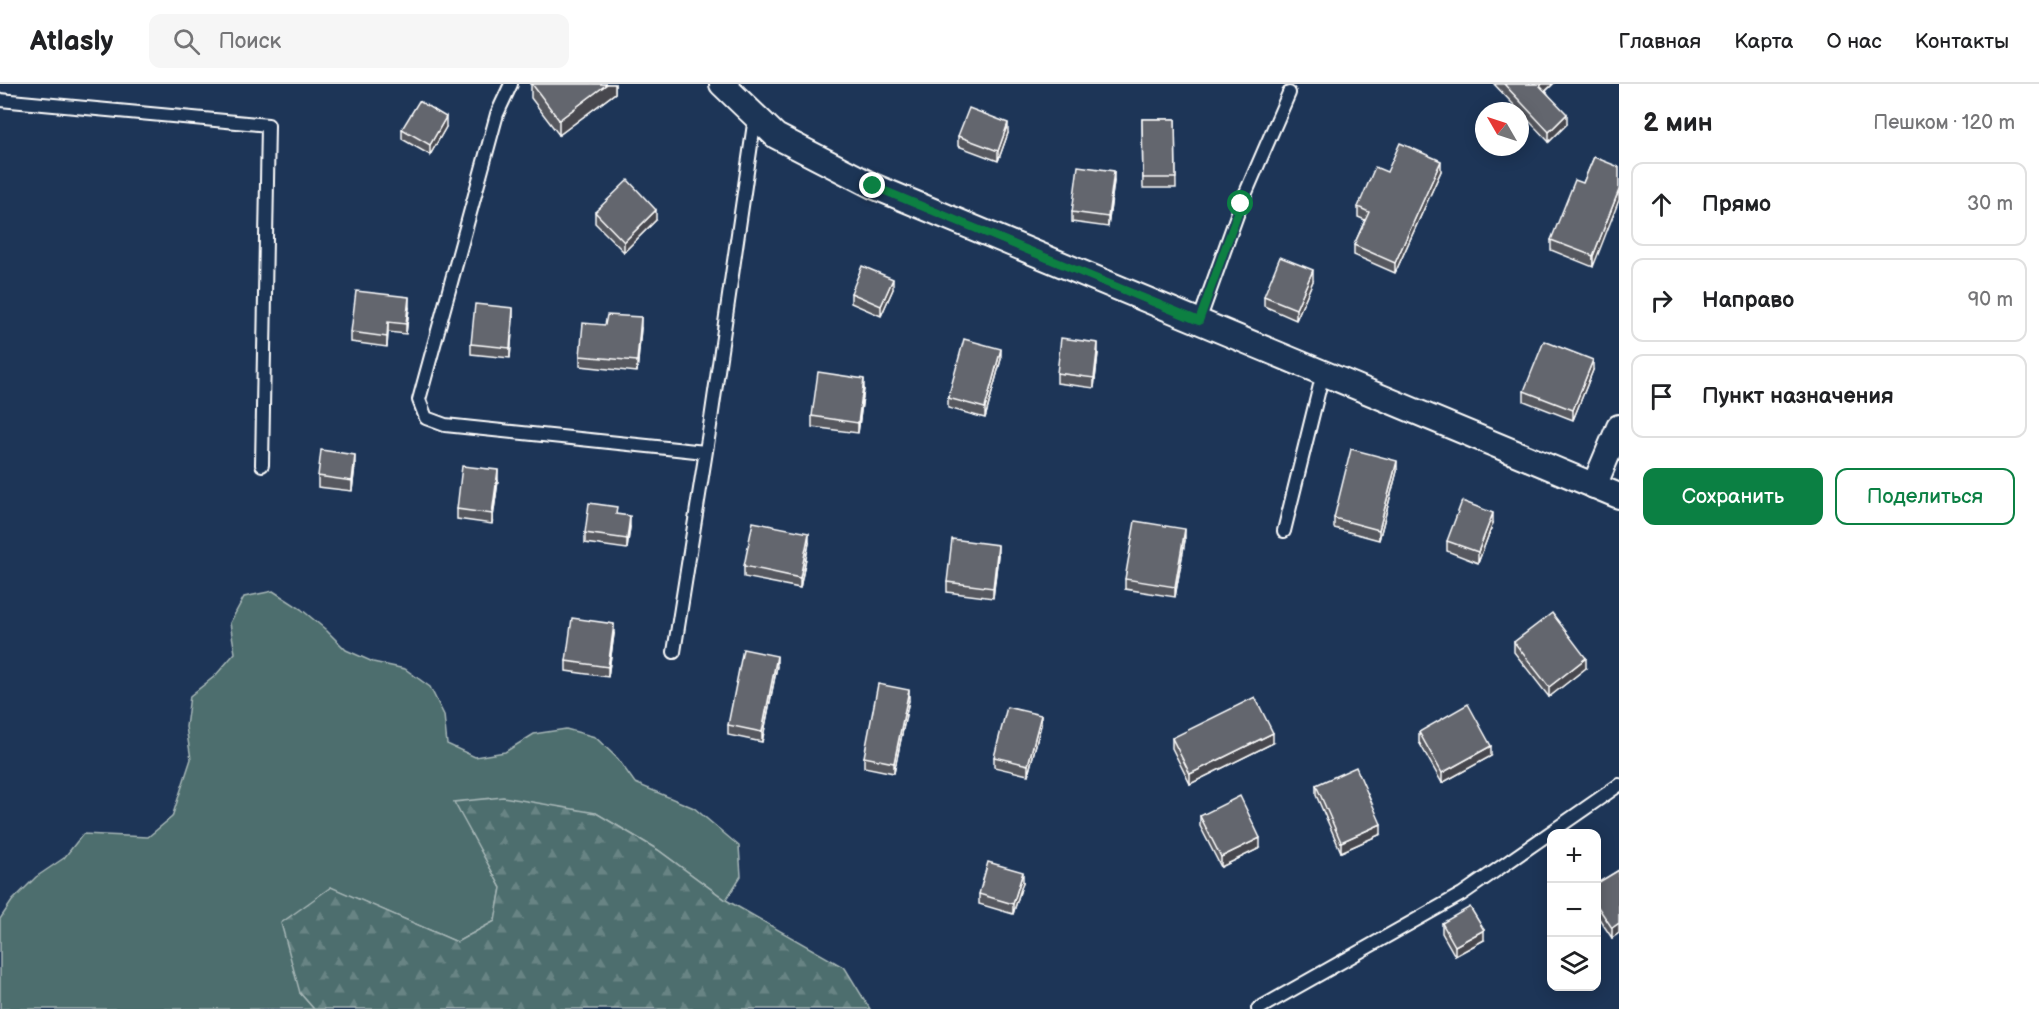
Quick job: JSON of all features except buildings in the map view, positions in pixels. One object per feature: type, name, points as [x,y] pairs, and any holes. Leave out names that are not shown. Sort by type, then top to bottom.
[{"type":"street","points":[[722,84],[776,136],[873,186],[1619,496]]},
{"type":"street","points":[[1594,486],[1619,427]]},
{"type":"lane","points":[[511,84],[497,114],[419,400],[426,418],[445,425],[705,452]]},
{"type":"lane","points":[[1199,321],[1241,204],[1289,93]]},
{"type":"lane","points":[[0,100],[268,125],[262,465]]},
{"type":"lane","points":[[674,652],[755,116]]},
{"type":"lane","points":[[1284,531],[1323,373]]},
{"type":"lane","points":[[1258,1009],[1462,894],[1619,785]]},
{"type":"green space","points":[[273,591],[301,609],[346,650],[373,662],[405,669],[430,687],[444,715],[447,744],[475,757],[505,752],[534,734],[566,729],[595,737],[618,759],[635,783],[694,808],[739,846],[741,876],[726,900],[658,850],[596,813],[455,802],[501,888],[495,921],[457,942],[330,887],[300,993],[314,1009],[0,1009],[0,919],[12,901],[36,877],[64,858],[83,834],[148,837],[172,817],[191,759],[186,727],[190,696],[215,676],[235,653],[230,623],[244,597]]},
{"type":"green space","points":[[503,797],[596,813],[658,850],[726,900],[845,968],[870,1009],[314,1009],[300,993],[281,923],[331,887],[457,942],[495,921],[501,888],[454,802]]},
{"type":"route","points":[[873,186],[1199,321],[1241,204]]}]
